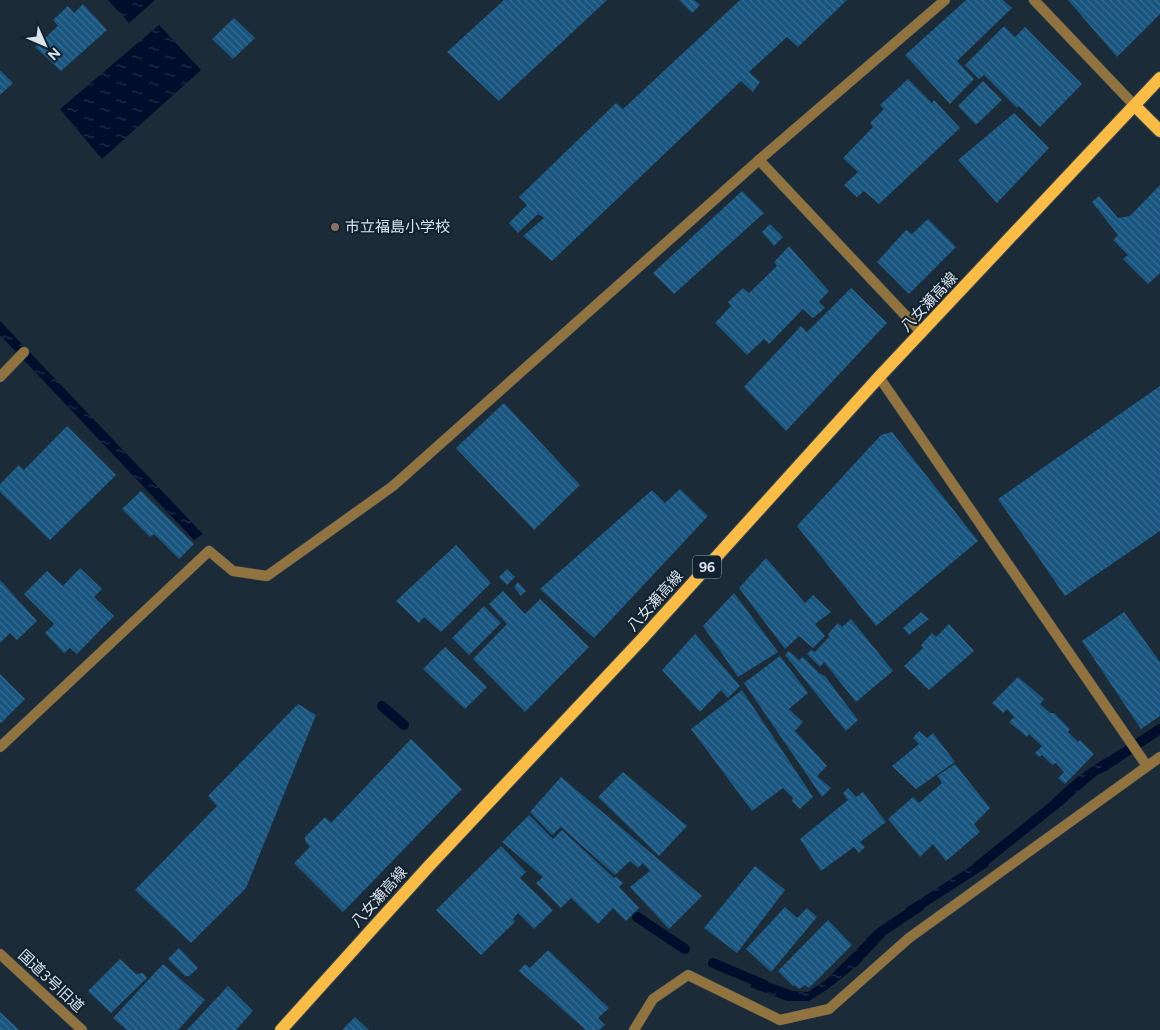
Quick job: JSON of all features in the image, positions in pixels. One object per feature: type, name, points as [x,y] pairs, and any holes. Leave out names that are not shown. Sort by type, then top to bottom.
[{"type":"main road","name":"八女瀬高線","points":[[281,1030],[428,867],[642,639],[880,377],[1160,78]]},
{"type":"main road","points":[[1135,106],[1160,131]]},
{"type":"street","points":[[0,747],[209,551],[233,571],[267,576],[393,486],[759,160],[946,0]]},
{"type":"street","points":[[1034,0],[1135,106]]},
{"type":"street","points":[[759,160],[922,333]]},
{"type":"street","points":[[0,376],[24,352]]},
{"type":"street","points":[[880,377],[1147,766]]},
{"type":"street","points":[[634,1030],[653,1000],[688,974],[780,1020],[829,1009],[909,938],[1160,757]]},
{"type":"street","name":"国道3号旧道","points":[[0,954],[82,1030]]},
{"type":"water","points":[[108,0],[155,0],[129,23]]},
{"type":"water","points":[[159,25],[201,70],[102,159],[60,109]]},
{"type":"water","points":[[0,321],[203,534],[194,540],[0,335]]},
{"type":"water","points":[[1115,753],[1120,757],[1108,770],[1097,775],[1056,810],[1051,801],[1058,794],[1089,768]]},
{"type":"water","points":[[985,857],[989,866],[913,915],[906,908]]},
{"type":"water","points":[[877,929],[885,936],[858,965],[828,989],[809,1001],[787,1001],[750,987],[756,978],[793,991],[808,992],[827,979]]},
{"type":"building","points":[[504,0],[607,0],[499,101],[447,52]]},
{"type":"building","points":[[679,0],[694,0],[700,5],[692,13]]},
{"type":"building","points":[[740,0],[847,0],[798,47],[787,37],[749,72],[760,82],[753,92],[741,81],[552,261],[523,236],[544,218],[538,214],[518,233],[509,223],[527,205],[519,197],[616,103],[623,109]]},
{"type":"building","points":[[966,0],[1003,0],[1012,8],[957,61],[974,79],[950,104],[905,55]]},
{"type":"building","points":[[1068,0],[1160,0],[1160,14],[1117,57]]},
{"type":"building","points":[[83,4],[107,30],[61,71],[35,47],[58,26],[53,20],[68,6],[74,13]]},
{"type":"building","points":[[234,18],[255,38],[233,59],[212,39]]},
{"type":"building","points":[[1004,26],[1015,37],[1025,27],[1082,84],[1040,127],[1019,106],[1017,108],[984,75],[979,79],[965,65]]},
{"type":"building","points":[[0,70],[13,83],[0,95]]},
{"type":"building","points":[[908,79],[932,103],[934,100],[960,128],[879,204],[864,191],[857,197],[844,185],[858,172],[843,158],[873,127],[870,123],[884,109],[880,105]]},
{"type":"building","points":[[983,81],[1002,100],[976,125],[958,106]]},
{"type":"building","points":[[1014,113],[1049,148],[997,203],[958,160]]},
{"type":"building","points":[[1160,185],[1160,273],[1148,284],[1123,259],[1128,255],[1113,240],[1118,235],[1092,202],[1099,196],[1118,218],[1130,216]]},
{"type":"building","points":[[742,191],[764,213],[674,294],[653,273]]},
{"type":"building","points":[[928,219],[956,247],[909,294],[877,262],[906,230],[912,234]]},
{"type":"building","points":[[770,224],[783,237],[774,246],[762,232]]},
{"type":"building","points":[[789,246],[829,291],[819,302],[825,308],[813,318],[803,309],[769,344],[764,339],[747,355],[715,323],[731,306],[728,302],[743,288],[749,293],[777,266],[774,262]]},
{"type":"building","points":[[851,288],[887,323],[786,431],[744,387],[801,326],[807,332]]},
{"type":"building","points":[[1160,386],[1160,531],[1065,596],[998,499]]},
{"type":"building","points":[[504,403],[580,485],[534,530],[456,448]]},
{"type":"building","points":[[67,426],[116,475],[50,540],[0,492],[0,484],[19,465],[24,470]]},
{"type":"building","points":[[892,432],[978,541],[876,626],[797,526],[881,435]]},
{"type":"building","points":[[680,489],[708,516],[594,638],[540,589],[652,490],[665,503]]},
{"type":"building","points":[[141,491],[194,544],[179,559],[154,534],[150,537],[122,509]]},
{"type":"building","points":[[456,545],[491,583],[441,632],[424,617],[419,623],[396,601]]},
{"type":"building","points":[[766,558],[805,603],[813,595],[831,612],[815,624],[825,636],[813,648],[799,636],[785,649],[739,588]]},
{"type":"building","points":[[80,568],[102,589],[94,597],[114,616],[77,654],[70,648],[64,653],[45,633],[54,624],[24,594],[47,571],[63,586]]},
{"type":"building","points":[[507,569],[515,577],[507,585],[499,577]]},
{"type":"building","points":[[0,580],[37,621],[17,640],[10,633],[0,643]]},
{"type":"building","points":[[518,582],[526,591],[521,596],[514,587]]},
{"type":"building","points":[[503,591],[525,614],[540,599],[589,647],[525,712],[473,659],[507,624],[489,604]]},
{"type":"building","points":[[734,593],[778,652],[738,677],[703,626]]},
{"type":"building","points":[[484,606],[501,623],[469,655],[452,638]]},
{"type":"building","points":[[921,612],[929,619],[909,635],[903,628]]},
{"type":"building","points":[[1124,612],[1160,662],[1160,716],[1141,729],[1082,641]]},
{"type":"building","points":[[851,619],[893,671],[856,702],[824,662],[820,667],[807,654],[811,650],[815,652],[829,637],[828,634],[838,623],[842,627]]},
{"type":"building","points":[[949,624],[974,651],[929,690],[904,666],[923,648],[921,645],[932,633],[936,637]]},
{"type":"building","points":[[695,634],[740,686],[728,698],[721,690],[700,712],[662,670]]},
{"type":"building","points":[[445,647],[487,687],[465,709],[423,669]]},
{"type":"building","points":[[789,651],[799,660],[803,657],[819,673],[825,676],[858,720],[846,731],[785,655]]},
{"type":"building","points":[[780,656],[808,693],[789,709],[803,722],[795,731],[827,766],[817,776],[831,788],[822,797],[744,683]]},
{"type":"building","points":[[0,674],[25,699],[1,723],[0,722]]},
{"type":"building","points":[[1018,677],[1044,699],[1040,704],[1050,713],[1054,713],[1070,729],[1068,732],[1078,742],[1080,740],[1094,754],[1065,784],[1058,778],[1064,772],[1056,763],[1052,765],[1042,755],[1039,757],[1035,753],[1042,746],[1029,734],[1027,737],[1009,722],[1014,717],[1007,709],[1003,713],[992,703]]},
{"type":"building","points":[[742,690],[813,797],[800,809],[783,788],[752,811],[691,729]]},
{"type":"building","points":[[298,704],[316,715],[246,888],[191,943],[135,890],[217,806],[208,796]]},
{"type":"building","points":[[919,731],[927,738],[933,733],[955,762],[916,789],[892,766],[919,744],[913,738]]},
{"type":"building","points":[[411,739],[462,789],[343,912],[294,863],[310,847],[305,841],[305,837],[325,817],[331,823]]},
{"type":"building","points":[[955,764],[990,808],[974,824],[980,832],[946,861],[933,844],[920,857],[888,819],[913,797],[919,803],[942,783],[937,776]]},
{"type":"building","points":[[623,772],[687,826],[659,856],[598,797]]},
{"type":"building","points":[[561,777],[702,896],[669,929],[630,887],[650,871],[643,863],[638,868],[630,861],[615,875],[561,827],[552,835],[530,812]]},
{"type":"building","points":[[848,788],[856,797],[863,792],[886,822],[860,842],[865,847],[859,853],[854,847],[821,871],[800,839],[848,800],[843,793]]},
{"type":"building","points":[[529,815],[553,839],[562,830],[614,878],[616,877],[623,883],[619,887],[639,908],[626,921],[613,908],[598,924],[571,898],[561,908],[536,883],[543,877],[502,842]]},
{"type":"building","points":[[501,846],[526,872],[520,878],[553,910],[534,929],[518,913],[513,919],[515,922],[481,955],[436,910]]},
{"type":"building","points":[[755,866],[785,890],[737,953],[704,928]]},
{"type":"building","points":[[785,907],[797,918],[807,908],[817,917],[771,972],[746,949]]},
{"type":"building","points":[[828,920],[852,945],[809,988],[805,985],[799,989],[795,985],[793,986],[778,971]]},
{"type":"building","points":[[179,948],[198,968],[189,976],[185,976],[168,959]]},
{"type":"building","points":[[548,950],[609,1008],[598,1018],[605,1025],[599,1030],[586,1030],[519,971],[525,964],[530,968]]},
{"type":"building","points":[[120,959],[136,974],[143,973],[147,978],[111,1013],[88,991]]},
{"type":"building","points":[[163,964],[205,1000],[178,1030],[127,1030],[113,1018]]},
{"type":"building","points":[[228,986],[253,1011],[236,1030],[187,1030]]},
{"type":"building","points":[[0,1012],[19,1030],[0,1030]]},
{"type":"building","points":[[355,1017],[369,1030],[342,1030]]},
{"type":"waterway","points":[[382,706],[404,725]]},
{"type":"waterway","points":[[1109,763],[1160,729]]},
{"type":"waterway","points":[[977,867],[1063,798]]},
{"type":"waterway","points":[[871,941],[881,932],[920,906]]},
{"type":"waterway","points":[[637,917],[685,949]]},
{"type":"waterway","points":[[713,963],[765,985]]},
{"type":"place","name":"市立福島小学校","points":[[335,227]]}]
